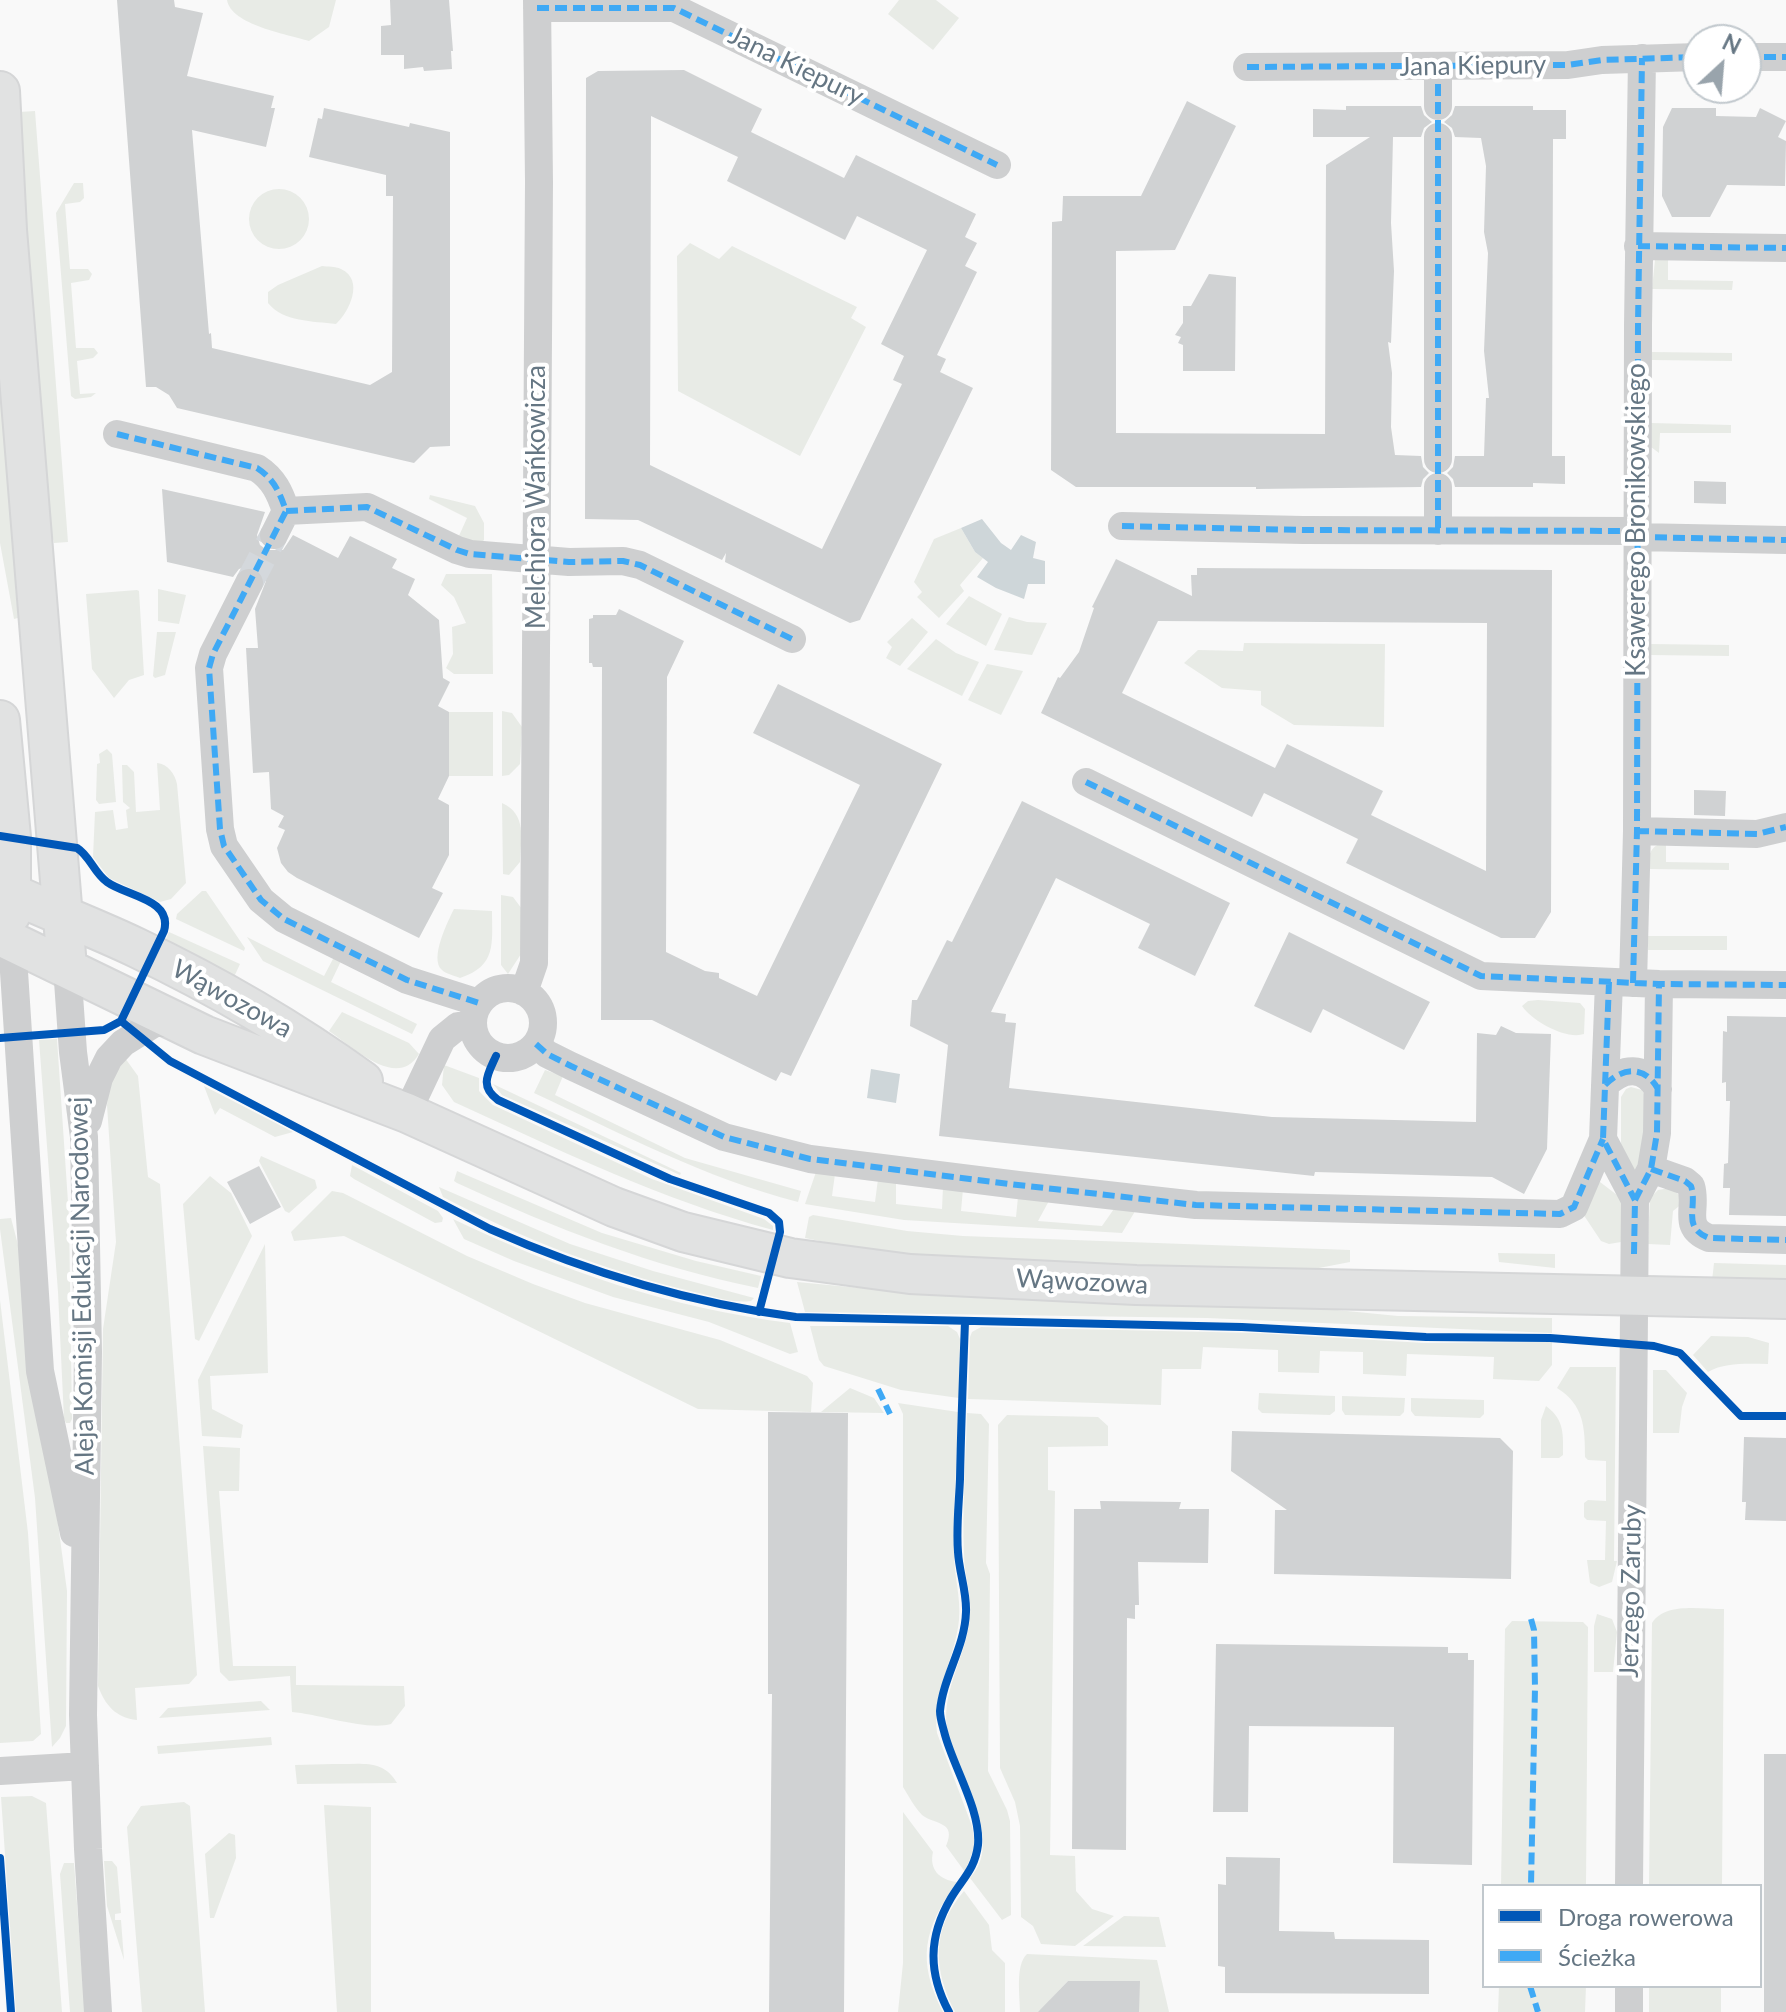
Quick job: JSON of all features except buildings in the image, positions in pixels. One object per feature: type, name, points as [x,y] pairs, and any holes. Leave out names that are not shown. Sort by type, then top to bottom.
[{"type":"street","name":"Jana Kiepury","points":[[537,4],[674,8],[997,165]]},
{"type":"street","name":"Melchiora Wańkowicza","points":[[524,992],[534,963],[539,182],[537,4]]},
{"type":"street","name":"Jana Kiepury","points":[[1247,67],[1568,65],[1682,57]]},
{"type":"street","points":[[1762,57],[1786,57]]},
{"type":"street","name":"Ksawerego Bronikowskiego","points":[[1635,1200],[1651,1169],[1657,1133],[1658,1089],[1634,983],[1642,58]]},
{"type":"street","points":[[1438,66],[1438,106]]},
{"type":"street","name":"Aleja Komisji Edukacji Narodowej","points":[[0,91],[8,246],[73,1052],[84,1137],[88,1352],[83,1572],[85,1766],[98,2012]]},
{"type":"street","points":[[1438,137],[1438,531]]},
{"type":"street","points":[[1638,246],[1786,248]]},
{"type":"street","points":[[117,434],[257,468],[275,485],[280,523],[367,507],[457,550],[484,556],[623,561],[640,565],[792,639]]},
{"type":"street","points":[[1122,526],[1637,534],[1786,540]]},
{"type":"street","points":[[249,583],[209,668],[220,829],[224,846],[261,900],[284,919],[476,1015]]},
{"type":"street","name":"Aleja Komisji Edukacji Narodowej","points":[[0,720],[2,773],[11,837],[6,938],[40,1371],[83,1572]]},
{"type":"street","points":[[1086,782],[1481,976],[1634,983],[1786,985]]},
{"type":"street","points":[[1637,831],[1757,834],[1786,827]]},
{"type":"street","name":"Wąwozowa","points":[[6,890],[137,948],[240,1001],[305,1039],[407,1113]]},
{"type":"street","name":"Wąwozowa","points":[[6,938],[180,1023],[407,1113],[614,1207],[683,1232],[774,1254],[850,1268],[910,1274],[1136,1285],[1786,1299]]},
{"type":"street","name":"Ksawerego Bronikowskiego","points":[[1634,983],[1605,1085],[1603,1139],[1635,1200],[1636,1295]]},
{"type":"street","points":[[407,1113],[442,1039],[476,1015],[495,990],[507,987],[524,992],[536,1002],[541,1011],[542,1033],[536,1044],[518,1057],[496,1056],[483,1048],[476,1038],[476,1015]]},
{"type":"street","name":"Wąwozowa","points":[[84,1137],[99,1078],[109,1058],[123,1043],[155,1023],[180,1023]]},
{"type":"street","points":[[536,1044],[547,1054],[571,1066],[724,1137],[810,1159],[1196,1205],[1560,1214],[1574,1207],[1603,1139]]},
{"type":"street","points":[[1605,1085],[1617,1074],[1633,1070],[1647,1075],[1658,1089]]},
{"type":"street","points":[[1651,1169],[1691,1186],[1693,1226],[1700,1234],[1709,1238],[1786,1240]]},
{"type":"street","name":"Jerzego Zaruby","points":[[1629,1884],[1636,1295]]},
{"type":"street","points":[[0,1771],[85,1766]]},
{"type":"street","points":[[1629,1988],[1629,2012]]},
{"type":"shaded area","points":[[227,0],[336,0],[329,27],[309,41],[249,22],[231,9]]},
{"type":"shaded area","points":[[899,0],[936,0],[959,18],[933,50],[888,14]]},
{"type":"shaded area","points":[[35,111],[68,542],[54,543],[48,517],[19,112]]},
{"type":"shaded area","points":[[74,183],[83,183],[84,198],[80,202],[65,204],[70,269],[88,269],[92,274],[89,280],[71,283],[76,348],[94,348],[98,353],[93,358],[77,361],[80,394],[96,393],[91,397],[75,399],[71,396],[56,213]]},
{"type":"shaded area","points":[[279,189],[290,191],[300,198],[307,208],[307,230],[300,240],[290,247],[279,249],[268,247],[258,240],[251,230],[249,219],[251,208],[258,198],[268,191]]},
{"type":"shaded area","points":[[690,243],[719,259],[732,246],[857,307],[851,318],[866,327],[800,456],[678,391],[677,256]]},
{"type":"shaded area","points":[[1655,260],[1668,260],[1668,280],[1733,281],[1732,290],[1652,289]]},
{"type":"shaded area","points":[[322,266],[341,269],[352,281],[350,304],[336,324],[290,317],[268,303],[268,292],[278,285]]},
{"type":"shaded area","points":[[1652,352],[1732,353],[1732,361],[1652,360]]},
{"type":"shaded area","points":[[0,385],[18,618],[14,619],[0,543]]},
{"type":"shaded area","points":[[1651,423],[1731,425],[1731,433],[1660,433],[1659,453],[1651,447]]},
{"type":"shaded area","points":[[430,495],[475,506],[484,523],[484,540],[480,545],[458,538],[467,518],[429,499]]},
{"type":"shaded area","points":[[982,519],[1001,543],[1011,550],[1021,535],[1036,542],[1033,558],[1045,561],[1045,584],[1028,584],[1024,599],[977,577],[988,562],[975,552],[961,528]]},
{"type":"shaded area","points":[[961,528],[975,552],[983,558],[960,585],[964,591],[939,618],[917,597],[922,592],[914,582],[934,539]]},
{"type":"shaded area","points":[[446,574],[492,574],[493,674],[454,674],[446,668],[453,654],[452,627],[466,623],[454,597],[441,585]]},
{"type":"shaded area","points":[[158,589],[186,595],[179,624],[158,621]]},
{"type":"shaded area","points":[[137,590],[144,675],[129,680],[114,698],[92,669],[86,594]]},
{"type":"shaded area","points":[[969,596],[1002,614],[986,646],[946,624]]},
{"type":"shaded area","points":[[1009,617],[1047,623],[1032,655],[994,650]]},
{"type":"shaded area","points":[[912,618],[928,632],[900,666],[886,658],[892,647],[887,642]]},
{"type":"shaded area","points":[[157,632],[176,632],[165,675],[155,678],[153,676]]},
{"type":"shaded area","points":[[936,639],[956,653],[979,662],[962,696],[907,669]]},
{"type":"shaded area","points":[[1244,643],[1385,644],[1384,727],[1294,725],[1261,705],[1261,691],[1222,688],[1184,663],[1198,650],[1243,651]]},
{"type":"shaded area","points":[[1650,644],[1729,645],[1729,656],[1650,655]]},
{"type":"shaded area","points":[[987,664],[1023,671],[1001,715],[968,700]]},
{"type":"shaded area","points":[[502,711],[512,713],[522,727],[520,764],[509,775],[502,776]]},
{"type":"shaded area","points":[[449,712],[493,712],[493,776],[449,776]]},
{"type":"shaded area","points":[[107,749],[112,754],[116,802],[99,804],[96,800],[97,764],[100,763],[99,754]]},
{"type":"shaded area","points":[[157,763],[170,770],[177,784],[186,883],[171,899],[160,902],[109,878],[93,857],[95,812],[113,810],[116,830],[128,828],[126,810],[130,808],[123,802],[122,765],[127,765],[134,772],[136,812],[160,810]]},
{"type":"shaded area","points":[[502,803],[516,814],[521,828],[520,862],[509,875],[503,874]]},
{"type":"shaded area","points":[[1666,842],[1666,862],[1729,863],[1729,870],[1648,869],[1651,851]]},
{"type":"shaded area","points":[[202,891],[206,891],[245,948],[244,951],[176,919],[177,914]]},
{"type":"shaded area","points":[[501,895],[513,897],[522,909],[521,954],[508,974],[501,965]]},
{"type":"shaded area","points":[[454,909],[492,911],[490,952],[481,967],[460,978],[442,970],[438,958],[441,940]]},
{"type":"shaded area","points":[[169,932],[240,964],[234,977],[165,941]]},
{"type":"shaded area","points":[[1648,936],[1727,936],[1727,950],[1648,950]]},
{"type":"shaded area","points":[[247,937],[324,976],[334,957],[341,961],[331,982],[417,1024],[412,1034],[263,961]]},
{"type":"shaded area","points":[[1528,1001],[1580,1003],[1585,1009],[1584,1034],[1559,1032],[1533,1018],[1522,1006]]},
{"type":"shaded area","points":[[342,1012],[409,1043],[419,1054],[410,1064],[399,1068],[374,1062],[329,1031]]},
{"type":"shaded area","points":[[57,1039],[69,1217],[70,1423],[64,1419],[39,1040]]},
{"type":"shaded area","points":[[125,1058],[138,1076],[148,1177],[160,1184],[197,1675],[189,1684],[135,1688],[137,1720],[123,1717],[112,1709],[98,1686],[103,1329],[116,1242],[107,1105],[109,1086]]},
{"type":"shaded area","points":[[444,1065],[479,1078],[479,1091],[493,1105],[652,1179],[764,1219],[773,1226],[773,1230],[651,1189],[454,1102],[442,1085]]},
{"type":"shaded area","points":[[871,1069],[900,1074],[896,1103],[867,1098]]},
{"type":"shaded area","points":[[545,1070],[563,1076],[555,1095],[685,1158],[801,1191],[798,1202],[696,1168],[534,1093]]},
{"type":"shaded area","points":[[493,1084],[681,1173],[502,1095]]},
{"type":"shaded area","points":[[204,1086],[293,1132],[275,1137],[220,1108],[215,1115]]},
{"type":"shaded area","points":[[1631,1087],[1642,1090],[1645,1096],[1645,1163],[1641,1177],[1621,1158],[1621,1097]]},
{"type":"shaded area","points":[[261,1156],[315,1180],[317,1188],[289,1213],[285,1211],[259,1161]]},
{"type":"shaded area","points":[[352,1165],[438,1211],[442,1222],[435,1223],[354,1179],[350,1176]]},
{"type":"shaded area","points":[[457,1171],[602,1233],[696,1261],[761,1276],[758,1288],[680,1269],[567,1230],[457,1183],[454,1181]]},
{"type":"shaded area","points":[[816,1172],[835,1174],[832,1196],[875,1202],[878,1179],[896,1181],[896,1204],[942,1209],[943,1187],[963,1189],[961,1211],[1016,1217],[1018,1197],[1050,1199],[1038,1221],[1102,1226],[1116,1206],[1137,1208],[1122,1233],[904,1220],[805,1204]]},
{"type":"shaded area","points":[[210,1176],[231,1193],[252,1236],[199,1341],[195,1339],[183,1204]]},
{"type":"shaded area","points":[[1600,1182],[1621,1198],[1621,1242],[1609,1244],[1601,1241],[1583,1214],[1596,1184]]},
{"type":"shaded area","points":[[439,1187],[570,1244],[653,1271],[754,1298],[744,1302],[720,1299],[595,1263],[533,1240],[473,1212],[443,1197]]},
{"type":"shaded area","points":[[1670,1188],[1682,1197],[1683,1203],[1673,1211],[1670,1245],[1648,1244],[1650,1198],[1658,1190]]},
{"type":"shaded area","points":[[332,1191],[343,1193],[467,1256],[533,1284],[585,1303],[720,1340],[807,1376],[813,1383],[811,1412],[698,1409],[344,1236],[294,1241],[291,1232]]},
{"type":"shaded area","points":[[813,1215],[907,1231],[963,1236],[1350,1250],[1350,1262],[1293,1273],[925,1258],[868,1251],[805,1238],[809,1217]]},
{"type":"shaded area","points":[[11,1218],[24,1268],[67,1591],[66,1726],[52,1747],[35,1498],[0,1229],[0,1219]]},
{"type":"shaded area","points":[[453,1219],[534,1255],[617,1285],[702,1308],[790,1323],[798,1352],[790,1354],[709,1322],[613,1297],[514,1261],[464,1239]]},
{"type":"shaded area","points":[[265,1244],[268,1373],[210,1376],[212,1409],[243,1425],[241,1438],[202,1436],[198,1380]]},
{"type":"shaded area","points":[[1498,1253],[1555,1254],[1555,1268],[1499,1262]]},
{"type":"shaded area","points":[[1714,1263],[1786,1265],[1786,1283],[1712,1281]]},
{"type":"shaded area","points":[[797,1282],[945,1296],[1306,1307],[1398,1316],[1552,1318],[1552,1333],[1207,1318],[805,1312]]},
{"type":"shaded area","points":[[0,1300],[28,1533],[41,1734],[33,1741],[0,1743]]},
{"type":"shaded area","points":[[810,1326],[948,1326],[957,1332],[960,1339],[959,1398],[901,1390],[824,1366],[819,1360]]},
{"type":"shaded area","points":[[981,1327],[1257,1333],[1424,1343],[1552,1342],[1552,1365],[1539,1381],[1493,1379],[1494,1357],[1407,1354],[1406,1376],[1363,1374],[1363,1352],[1320,1351],[1319,1373],[1278,1372],[1278,1350],[1203,1347],[1201,1369],[1162,1369],[1161,1405],[968,1399],[970,1337]]},
{"type":"shaded area","points":[[1711,1336],[1748,1337],[1769,1343],[1768,1364],[1729,1365],[1708,1372],[1693,1355]]},
{"type":"shaded area","points":[[1570,1367],[1616,1367],[1614,1561],[1617,1561],[1612,1582],[1599,1587],[1590,1583],[1587,1560],[1605,1560],[1606,1521],[1587,1520],[1584,1517],[1584,1503],[1588,1500],[1606,1501],[1606,1461],[1585,1457],[1578,1409],[1557,1388]]},
{"type":"shaded area","points":[[1653,1370],[1666,1370],[1687,1393],[1679,1433],[1653,1433]]},
{"type":"shaded area","points":[[850,1388],[874,1398],[884,1413],[821,1412]]},
{"type":"shaded area","points":[[1259,1393],[1335,1396],[1335,1411],[1330,1415],[1262,1413],[1258,1409]]},
{"type":"shaded area","points":[[1342,1396],[1405,1398],[1404,1412],[1400,1416],[1345,1415]]},
{"type":"shaded area","points":[[1411,1398],[1484,1400],[1484,1414],[1480,1418],[1415,1416],[1411,1411]]},
{"type":"shaded area","points":[[898,1403],[958,1412],[954,1562],[959,1620],[936,1718],[937,1733],[972,1826],[975,1845],[965,1872],[946,1846],[949,1838],[947,1828],[922,1815],[903,1787],[903,1414]]},
{"type":"shaded area","points":[[1546,1406],[1557,1417],[1562,1428],[1563,1455],[1559,1458],[1541,1458],[1541,1420]]},
{"type":"shaded area","points":[[967,1413],[981,1414],[989,1424],[986,1563],[990,1574],[988,1771],[1010,1821],[1011,1915],[1002,1920],[970,1878],[980,1862],[983,1844],[981,1825],[952,1745],[946,1714],[970,1615],[964,1562]]},
{"type":"shaded area","points":[[1007,1415],[1098,1417],[1108,1426],[1108,1446],[1048,1447],[1048,1490],[1055,1491],[1050,1855],[1075,1856],[1076,1891],[1092,1909],[1114,1916],[1075,1946],[1041,1944],[1033,1926],[1021,1917],[1020,1826],[1015,1802],[1000,1768],[998,1425]]},
{"type":"shaded area","points":[[203,1446],[240,1448],[239,1491],[219,1491],[233,1666],[296,1666],[296,1685],[404,1686],[405,1706],[391,1724],[356,1724],[292,1712],[290,1676],[229,1681],[220,1672]]},
{"type":"shaded area","points":[[1694,1608],[1724,1609],[1722,1884],[1649,1884],[1652,1623],[1665,1612]]},
{"type":"shaded area","points":[[1597,1614],[1612,1619],[1617,1632],[1613,1672],[1594,1672]]},
{"type":"shaded area","points":[[1512,1621],[1583,1622],[1588,1627],[1586,1884],[1501,1884],[1505,1629]]},
{"type":"shaded area","points":[[261,1701],[270,1710],[159,1718],[168,1708]]},
{"type":"shaded area","points":[[271,1737],[272,1745],[158,1754],[157,1746]]},
{"type":"shaded area","points":[[361,1764],[385,1770],[397,1783],[297,1784],[295,1765]]},
{"type":"shaded area","points":[[32,1796],[46,1803],[62,2012],[16,2012],[1,1797]]},
{"type":"shaded area","points":[[184,1802],[190,1806],[205,2012],[142,2012],[127,1827],[141,1806]]},
{"type":"shaded area","points":[[324,1805],[371,1807],[371,2012],[337,2012]]},
{"type":"shaded area","points":[[903,1812],[933,1852],[937,1873],[957,1882],[937,1914],[928,1945],[929,1976],[943,2012],[898,2012],[903,1963]]},
{"type":"shaded area","points":[[229,1833],[235,1835],[236,1858],[214,1918],[210,1918],[205,1854]]},
{"type":"shaded area","points":[[104,1861],[112,1861],[117,1867],[121,1913],[115,1914],[115,1920],[121,1920],[124,1960],[107,1906]]},
{"type":"shaded area","points":[[64,1863],[74,1863],[85,2012],[70,2012],[60,1874]]},
{"type":"shaded area","points":[[964,1891],[989,1925],[992,1950],[1005,1963],[1005,2012],[955,2012],[942,1981],[939,1965],[941,1935],[953,1905]]},
{"type":"shaded area","points":[[1124,1916],[1159,1917],[1166,1947],[1083,1946]]},
{"type":"shaded area","points":[[1027,1954],[1157,1960],[1169,2012],[1139,2012],[1139,1981],[1068,1981],[1050,2000],[1050,2012],[1020,2012],[1020,1973]]},
{"type":"shaded area","points":[[1499,1988],[1586,1988],[1585,2012],[1498,2012]]},
{"type":"shaded area","points":[[1649,1988],[1721,1988],[1721,2012],[1649,2012]]},
{"type":"tunnel","points":[[249,583],[274,535]]},
{"type":"marked path","points":[[537,8],[674,8],[997,165]]},
{"type":"marked path","points":[[1762,57],[1786,57]]},
{"type":"marked path","points":[[1633,983],[1637,831],[1642,58]]},
{"type":"marked path","points":[[1247,67],[1568,65],[1602,60],[1682,58]]},
{"type":"marked path","points":[[1438,66],[1438,531]]},
{"type":"marked path","points":[[1638,246],[1786,248]]},
{"type":"marked path","points":[[117,434],[257,468],[276,487],[286,511],[213,654],[209,668],[220,829],[224,846],[261,900],[284,919],[407,980],[479,1003]]},
{"type":"marked path","points":[[286,511],[367,507],[470,554],[569,562],[623,561],[640,565],[792,639]]},
{"type":"marked path","points":[[1122,526],[1637,531]]},
{"type":"marked path","points":[[1637,537],[1786,540]]},
{"type":"marked path","points":[[1086,782],[1481,976],[1659,984],[1786,985]]},
{"type":"marked path","points":[[1637,831],[1757,834],[1786,827]]},
{"type":"marked path","points":[[1609,982],[1603,1139],[1635,1200]]},
{"type":"marked path","points":[[1634,1254],[1635,1200],[1651,1169],[1657,1133],[1659,984]]},
{"type":"marked path","points":[[536,1044],[547,1054],[571,1066],[724,1137],[810,1159],[1196,1205],[1560,1214],[1574,1207],[1603,1139]]},
{"type":"marked path","points":[[1605,1085],[1619,1075],[1633,1071],[1646,1076],[1658,1089]]},
{"type":"marked path","points":[[1651,1169],[1691,1186],[1693,1223],[1700,1234],[1709,1238],[1786,1240]]},
{"type":"marked path","points":[[878,1389],[890,1414]]},
{"type":"marked path","points":[[1531,1619],[1535,1688],[1531,1884]]},
{"type":"marked path","points":[[1531,1988],[1538,2012]]},
{"type":"cycle path","points":[[0,836],[77,848],[107,882],[146,900],[162,912],[164,931],[121,1021]]},
{"type":"cycle path","points":[[0,1038],[104,1030],[121,1021],[170,1061],[490,1229],[602,1272],[718,1303],[796,1317],[1242,1327],[1426,1337],[1550,1338],[1654,1346],[1680,1353],[1741,1416],[1786,1416]]},
{"type":"cycle path","points":[[496,1056],[487,1085],[498,1100],[670,1179],[769,1213],[779,1222],[780,1232],[759,1312]]},
{"type":"cycle path","points":[[949,2012],[934,1969],[935,1941],[943,1912],[971,1867],[978,1845],[975,1818],[949,1748],[940,1711],[962,1637],[966,1612],[957,1534],[965,1322]]},
{"type":"cycle path","points":[[0,1858],[11,2012]]}]
